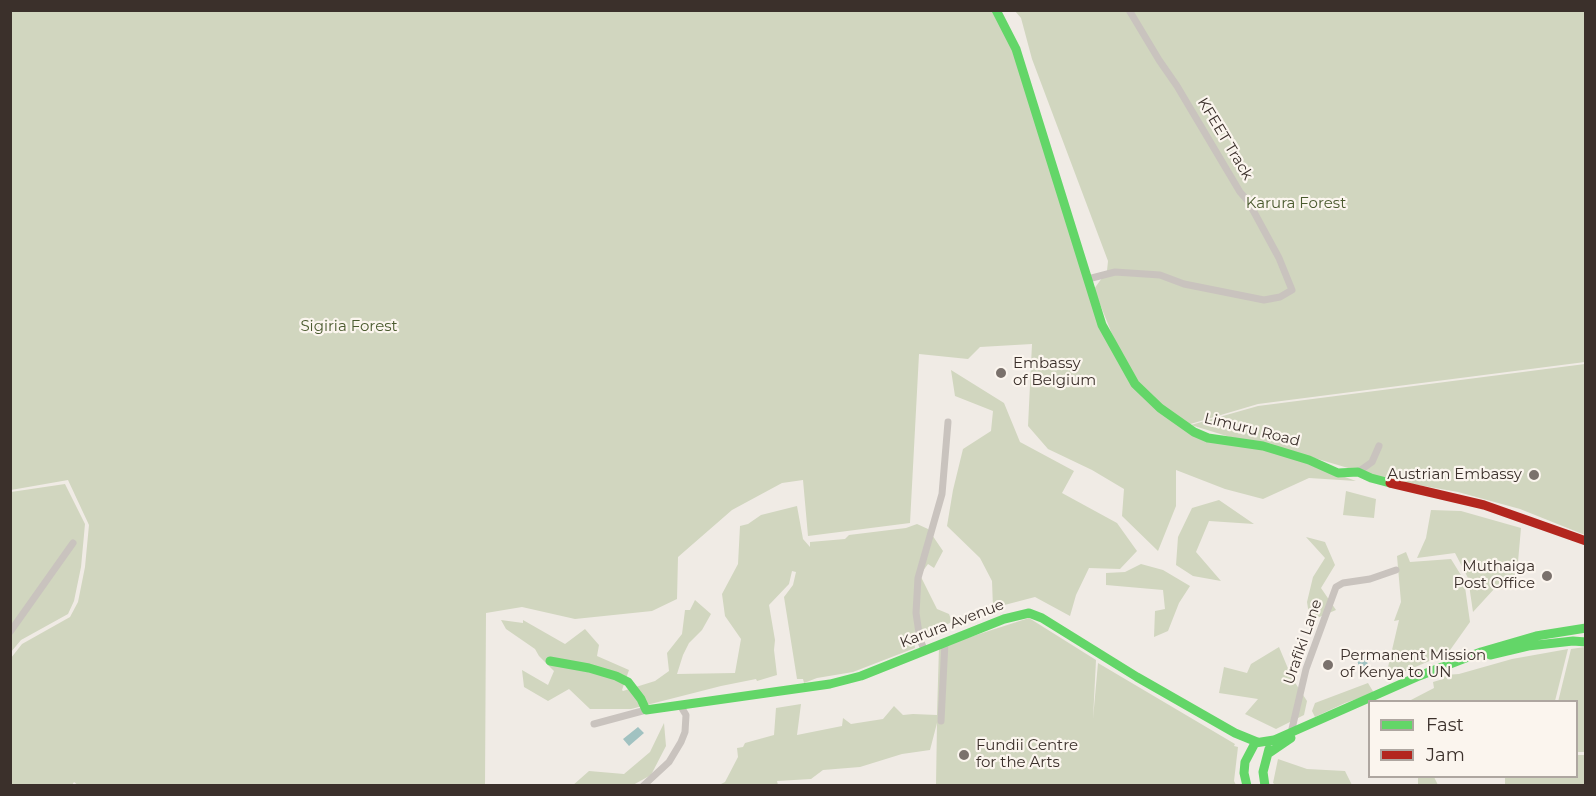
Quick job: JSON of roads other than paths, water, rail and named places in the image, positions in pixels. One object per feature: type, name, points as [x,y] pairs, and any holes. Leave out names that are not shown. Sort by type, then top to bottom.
[{"type":"main road","name":"Limuru Road","points":[[996,10],[1016,49],[1102,325],[1135,384],[1173,418],[1208,438],[1263,446],[1309,460],[1338,473],[1358,472],[1382,481],[1484,505],[1586,541]]},
{"type":"main road","name":"Karura Avenue","points":[[649,710],[830,684],[861,676],[1004,619],[1023,613],[1034,613],[1137,677],[1235,733],[1261,742]]},
{"type":"main road","points":[[1247,786],[1244,780],[1244,770],[1246,759],[1253,745],[1291,733],[1419,676],[1481,652],[1536,636],[1586,628]]},
{"type":"main road","points":[[1375,700],[1446,669],[1496,653],[1528,646],[1572,641],[1586,642]]},
{"type":"main road","points":[[550,661],[589,668],[616,676],[628,682],[649,710]]},
{"type":"main road","points":[[1250,752],[1257,760],[1263,760],[1286,740],[1368,703]]},
{"type":"main road","points":[[1261,742],[1268,747],[1263,772],[1264,786]]},
{"type":"street","name":"KFEET Track","points":[[1088,279],[1115,272],[1160,275],[1185,284],[1264,300],[1280,297],[1292,290],[1279,258],[1248,201],[1240,192],[1178,86],[1129,10]]},
{"type":"street","points":[[925,651],[920,640],[916,613],[918,578],[938,511],[944,475],[948,422]]},
{"type":"street","points":[[1358,472],[1372,462],[1379,446]]},
{"type":"street","points":[[10,632],[74,543]]},
{"type":"street","name":"Urafiki Lane","points":[[1291,733],[1306,669],[1336,587],[1343,583],[1370,579],[1396,570]]},
{"type":"street","points":[[941,721],[945,642]]},
{"type":"street","points":[[643,786],[669,762],[681,742],[685,732],[686,715],[680,705]]},
{"type":"street","points":[[594,724],[649,710]]},
{"type":"street","name":"Karura Avenue","points":[[1235,733],[1250,752]]},
{"type":"water","points":[[1365,653],[1369,669],[1360,671],[1356,656]]},
{"type":"water","points":[[638,727],[644,733],[629,746],[623,739]]},
{"type":"place","name":"Embassy of Belgium","points":[[1001,373]]},
{"type":"place","name":"Austrian Embassy","points":[[1534,475]]},
{"type":"place","name":"Muthaiga Post Office","points":[[1547,576]]},
{"type":"place","name":"Permanent Mission of Kenya to UN","points":[[1328,665]]},
{"type":"place","name":"Fundii Centre for the Arts","points":[[964,755]]},
{"type":"park label","name":"Karura Forest","points":[[1296,204]]},
{"type":"park label","name":"Sigiria Forest","points":[[349,327]]}]
